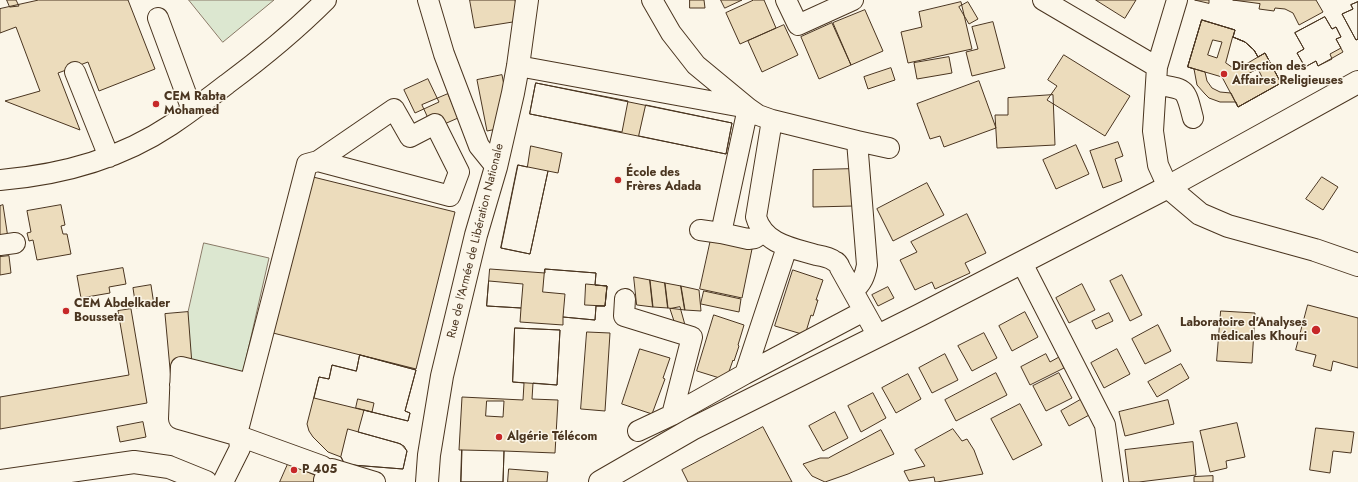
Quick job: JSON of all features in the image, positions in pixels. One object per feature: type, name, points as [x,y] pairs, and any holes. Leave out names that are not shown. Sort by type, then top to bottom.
[{"type":"main road","name":"Rue de l'Armée de Libération Nationale","points":[[427,482],[429,455],[442,376],[476,235],[496,167],[518,66],[527,0]]},
{"type":"main road","points":[[600,482],[692,429],[1022,263],[1168,187],[1358,82]]},
{"type":"main road","points":[[1168,187],[1200,214],[1228,226],[1315,250],[1358,265]]},
{"type":"main road","points":[[0,482],[134,462],[169,467],[206,482]]},
{"type":"street","points":[[0,180],[64,171],[109,157],[151,137],[192,110],[252,66],[326,0]]},
{"type":"street","points":[[428,0],[444,54],[479,146],[496,167]]},
{"type":"street","points":[[652,0],[671,33],[696,65],[758,115],[772,120],[889,148]]},
{"type":"street","points":[[786,0],[798,25],[853,0]]},
{"type":"street","points":[[1043,0],[1157,76],[1184,91],[1188,97],[1193,118]]},
{"type":"street","points":[[1168,187],[1158,165],[1153,131],[1157,76],[1177,0]]},
{"type":"street","points":[[158,18],[192,110]]},
{"type":"street","points":[[518,66],[748,108]]},
{"type":"street","points":[[75,72],[109,157]]},
{"type":"street","points":[[721,233],[748,108]]},
{"type":"street","points":[[224,482],[240,448],[244,410],[306,164],[318,161],[394,109],[410,136],[435,124],[459,172],[450,196],[318,161]]},
{"type":"street","points":[[772,120],[756,217],[759,225],[763,232],[773,240],[787,247],[835,261],[878,336]]},
{"type":"street","points":[[853,291],[860,284],[865,275],[867,265],[857,141]]},
{"type":"street","points":[[700,230],[748,239],[755,238],[763,232]]},
{"type":"street","points":[[745,374],[787,247]]},
{"type":"street","points":[[1022,263],[1105,425],[1113,482]]},
{"type":"street","points":[[625,299],[624,316],[692,337],[672,415]]},
{"type":"street","points":[[638,430],[672,415],[745,374],[864,311]]},
{"type":"street","points":[[244,410],[180,393],[181,367],[244,410],[322,466],[328,478]]},
{"type":"street","points":[[328,478],[332,469],[375,482]]},
{"type":"green space","points":[[189,0],[274,0],[223,42]]},
{"type":"green space","points":[[204,243],[269,258],[243,372],[178,358]]},
{"type":"building","points":[[7,0],[16,0],[19,6],[10,7]]},
{"type":"building","points":[[39,0],[128,0],[155,69],[99,91],[88,62],[58,73],[80,130],[5,101],[40,91],[16,27],[0,33],[0,9]]},
{"type":"building","points":[[470,0],[515,0],[519,21],[475,28]]},
{"type":"building","points":[[690,0],[704,0],[705,8],[690,8]]},
{"type":"building","points":[[721,0],[742,0],[725,8]]},
{"type":"building","points":[[754,0],[764,0],[776,28],[740,44],[726,13]]},
{"type":"building","points":[[1096,0],[1136,0],[1125,18]]},
{"type":"building","points":[[1195,0],[1209,0],[1209,3]]},
{"type":"building","points":[[1233,0],[1316,0],[1323,12],[1299,25],[1293,13],[1285,9],[1275,8],[1274,11],[1259,9],[1260,4]]},
{"type":"building","points":[[961,2],[972,49],[908,63],[901,32],[922,27],[919,12]]},
{"type":"building","points":[[968,2],[978,19],[969,24],[959,7]]},
{"type":"building","points":[[1358,2],[1358,39],[1356,40],[1342,14],[1353,9],[1351,5]]},
{"type":"building","points":[[1358,2],[1358,39],[1356,40],[1342,14],[1353,9],[1351,5]]},
{"type":"building","points":[[865,10],[883,51],[851,65],[833,23]]},
{"type":"building","points":[[1325,17],[1332,29],[1336,27],[1341,37],[1336,39],[1343,52],[1318,66],[1316,61],[1305,67],[1297,53],[1304,49],[1295,33]]},
{"type":"building","points":[[1325,17],[1332,29],[1336,27],[1341,37],[1336,39],[1341,48],[1330,54],[1332,59],[1318,66],[1316,61],[1305,67],[1297,53],[1304,49],[1295,33]]},
{"type":"building","points":[[1202,20],[1235,30],[1233,37],[1245,42],[1254,50],[1258,57],[1265,53],[1281,83],[1238,107],[1222,77],[1188,67]]},
{"type":"building","points":[[1202,20],[1235,30],[1233,37],[1245,42],[1254,50],[1258,57],[1265,53],[1281,83],[1238,107],[1231,93],[1220,92],[1212,88],[1207,81],[1205,72],[1188,67]]},
{"type":"building","points":[[1202,20],[1235,30],[1233,37],[1245,42],[1254,50],[1258,57],[1265,53],[1281,83],[1238,107],[1236,102],[1220,102],[1209,98],[1197,85],[1194,69],[1188,67]]},
{"type":"building","points":[[993,22],[1005,68],[972,76],[966,52],[978,49],[972,27]]},
{"type":"building","points":[[832,23],[851,65],[819,79],[801,37]]},
{"type":"building","points":[[784,25],[798,55],[762,72],[748,41]]},
{"type":"building","points":[[1233,37],[1245,42],[1254,50],[1258,57],[1236,70],[1226,63]]},
{"type":"building","points":[[1213,40],[1222,42],[1217,58],[1208,55]]},
{"type":"building","points":[[1064,55],[1130,96],[1105,136],[1047,100],[1057,86],[1048,80]]},
{"type":"building","points":[[949,57],[952,73],[917,79],[914,63]]},
{"type":"building","points":[[891,68],[895,80],[868,89],[864,77]]},
{"type":"building","points":[[1258,69],[1262,77],[1247,85],[1243,77]]},
{"type":"building","points":[[502,75],[512,126],[487,131],[477,80]]},
{"type":"building","points":[[428,79],[439,102],[415,113],[404,90]]},
{"type":"building","points":[[979,81],[996,128],[944,147],[940,136],[930,139],[917,104]]},
{"type":"building","points":[[536,83],[628,101],[622,132],[530,114]]},
{"type":"building","points":[[536,83],[732,123],[726,154],[530,114]]},
{"type":"building","points":[[448,94],[458,118],[433,129],[422,105]]},
{"type":"building","points":[[1053,95],[1055,145],[997,148],[995,115],[1008,115],[1008,98]]},
{"type":"building","points":[[646,105],[732,123],[726,154],[639,136]]},
{"type":"building","points":[[1118,142],[1123,156],[1115,159],[1122,181],[1103,188],[1090,151]]},
{"type":"building","points":[[1076,145],[1089,174],[1056,189],[1043,160]]},
{"type":"building","points":[[531,146],[562,153],[558,173],[548,171],[530,254],[501,248],[518,165],[527,167]]},
{"type":"building","points":[[518,165],[548,171],[530,254],[501,248]]},
{"type":"building","points":[[853,169],[854,206],[813,207],[813,170]]},
{"type":"building","points":[[309,176],[455,212],[416,369],[269,332]]},
{"type":"building","points":[[1322,177],[1338,187],[1323,210],[1306,199]]},
{"type":"building","points":[[927,183],[944,215],[893,241],[877,209]]},
{"type":"building","points":[[3,205],[8,238],[0,240],[0,206]]},
{"type":"building","points":[[61,205],[65,225],[61,226],[63,234],[67,234],[71,254],[37,260],[33,240],[29,241],[27,233],[31,232],[27,211]]},
{"type":"building","points":[[967,214],[986,253],[965,263],[970,273],[935,289],[932,282],[915,290],[900,260],[917,252],[911,242]]},
{"type":"building","points":[[711,239],[752,249],[742,298],[700,289]]},
{"type":"building","points":[[9,256],[11,273],[0,275],[0,257]]},
{"type":"building","points":[[123,268],[126,284],[109,287],[110,293],[81,298],[77,276]]},
{"type":"building","points":[[490,269],[545,273],[545,269],[596,273],[595,285],[607,286],[605,306],[596,306],[595,320],[563,317],[563,325],[520,322],[521,308],[487,306]]},
{"type":"building","points":[[545,269],[596,273],[595,285],[607,286],[605,306],[596,306],[595,320],[563,317],[565,294],[543,292]]},
{"type":"building","points":[[793,270],[823,280],[816,300],[818,300],[813,316],[811,315],[805,335],[775,326]]},
{"type":"building","points":[[1122,275],[1142,315],[1130,321],[1110,281]]},
{"type":"building","points":[[634,277],[650,280],[653,307],[637,305]]},
{"type":"building","points":[[650,280],[665,283],[668,308],[653,307]]},
{"type":"building","points":[[489,281],[523,284],[521,308],[487,306]]},
{"type":"building","points":[[665,283],[681,286],[685,310],[668,308]]},
{"type":"building","points":[[586,284],[607,286],[605,306],[585,305]]},
{"type":"building","points":[[1082,284],[1095,310],[1069,323],[1056,298]]},
{"type":"building","points":[[151,285],[154,305],[136,308],[133,288]]},
{"type":"building","points":[[681,286],[699,290],[701,311],[685,310]]},
{"type":"building","points":[[888,287],[894,298],[878,306],[872,295]]},
{"type":"building","points":[[704,291],[741,299],[739,312],[701,304]]},
{"type":"building","points":[[1308,305],[1358,318],[1358,368],[1333,361],[1331,371],[1313,366],[1316,355],[1296,350]]},
{"type":"building","points":[[680,307],[685,325],[676,327],[670,309]]},
{"type":"building","points":[[131,309],[147,403],[0,429],[0,397],[129,375],[118,311]]},
{"type":"building","points":[[1221,311],[1255,313],[1252,363],[1217,361]]},
{"type":"building","points":[[188,312],[193,378],[171,380],[165,314]]},
{"type":"building","points":[[1025,312],[1038,337],[1012,351],[999,326]]},
{"type":"building","points":[[1109,313],[1113,321],[1096,329],[1092,321]]},
{"type":"building","points":[[714,315],[744,325],[738,345],[739,346],[726,380],[697,371]]},
{"type":"building","points":[[1158,325],[1171,351],[1145,364],[1132,339]]},
{"type":"building","points":[[515,328],[560,330],[557,385],[533,383],[532,399],[558,400],[555,453],[504,451],[503,482],[461,482],[462,450],[459,450],[462,397],[523,400],[524,383],[513,382]],"holes":[[[487,401],[504,401],[503,417],[486,416]]]},
{"type":"building","points":[[515,328],[560,330],[557,385],[513,382]]},
{"type":"building","points":[[587,332],[610,333],[605,411],[581,409]]},
{"type":"building","points":[[984,333],[997,358],[972,371],[958,346]]},
{"type":"building","points":[[640,349],[670,358],[663,378],[665,379],[652,414],[622,404]]},
{"type":"building","points":[[1117,349],[1130,374],[1104,388],[1091,363]]},
{"type":"building","points":[[945,354],[958,380],[932,393],[919,368]]},
{"type":"building","points":[[1046,354],[1050,362],[1059,357],[1064,368],[1030,385],[1021,367]]},
{"type":"building","points":[[360,355],[416,370],[405,411],[410,413],[408,421],[314,398],[319,377],[329,379],[332,365],[356,371]]},
{"type":"building","points":[[360,355],[416,370],[405,411],[410,413],[408,421],[364,410],[358,432],[404,446],[407,451],[403,469],[344,463],[341,457],[328,452],[309,431],[307,424],[319,377],[329,379],[332,365],[356,371]]},
{"type":"building","points":[[1181,364],[1189,378],[1157,397],[1148,382]]},
{"type":"building","points":[[996,373],[1007,395],[956,421],[945,400]]},
{"type":"building","points":[[1059,373],[1072,398],[1046,411],[1033,386]]},
{"type":"building","points":[[908,374],[921,399],[896,413],[882,388]]},
{"type":"building","points":[[873,393],[886,418],[861,432],[848,406]]},
{"type":"building","points":[[358,399],[374,403],[372,412],[356,408]]},
{"type":"building","points":[[1082,399],[1091,414],[1069,426],[1061,411]]},
{"type":"building","points":[[1168,400],[1174,424],[1125,436],[1119,412]]},
{"type":"building","points":[[1020,404],[1042,445],[1013,460],[991,419]]},
{"type":"building","points":[[835,412],[848,438],[823,451],[809,426]]},
{"type":"building","points":[[143,422],[146,437],[120,442],[117,427]]},
{"type":"building","points":[[1237,423],[1245,457],[1226,461],[1227,468],[1210,472],[1200,431]]},
{"type":"building","points":[[763,427],[792,482],[688,482],[682,470]]},
{"type":"building","points":[[1316,428],[1354,432],[1351,453],[1333,451],[1330,473],[1310,470]]},
{"type":"building","points":[[348,429],[401,444],[407,451],[403,469],[344,463],[341,457]]},
{"type":"building","points":[[953,429],[962,441],[967,439],[974,450],[983,474],[937,482],[935,482],[934,477],[909,481],[904,471],[925,466],[915,450]]},
{"type":"building","points":[[881,430],[894,454],[848,474],[825,482],[812,476],[803,464],[820,458],[828,458]]},
{"type":"building","points":[[1193,442],[1196,475],[1129,482],[1125,450]]},
{"type":"building","points":[[462,450],[504,451],[503,482],[461,482]]},
{"type":"building","name":"P 405","points":[[288,464],[317,476],[314,482],[280,482]]},
{"type":"building","points":[[509,469],[548,472],[547,482],[508,482]]},
{"type":"building","points":[[1213,476],[1213,482],[1194,482],[1194,477]]},
{"type":"place","name":"Direction des Affaires Religieuses","points":[[1224,74]]},
{"type":"place","name":"CEM Rabta Mohamed","points":[[156,104]]},
{"type":"place","name":"École des Frères Adada","points":[[618,180]]},
{"type":"place","name":"CEM Abdelkader Bousseta","points":[[66,311]]},
{"type":"place","name":"Laboratoire d'Analyses médicales Khouri","points":[[1316,330]]},
{"type":"place","name":"Algérie Télécom","points":[[499,437]]},
{"type":"place","name":"P 405","points":[[294,470]]}]
